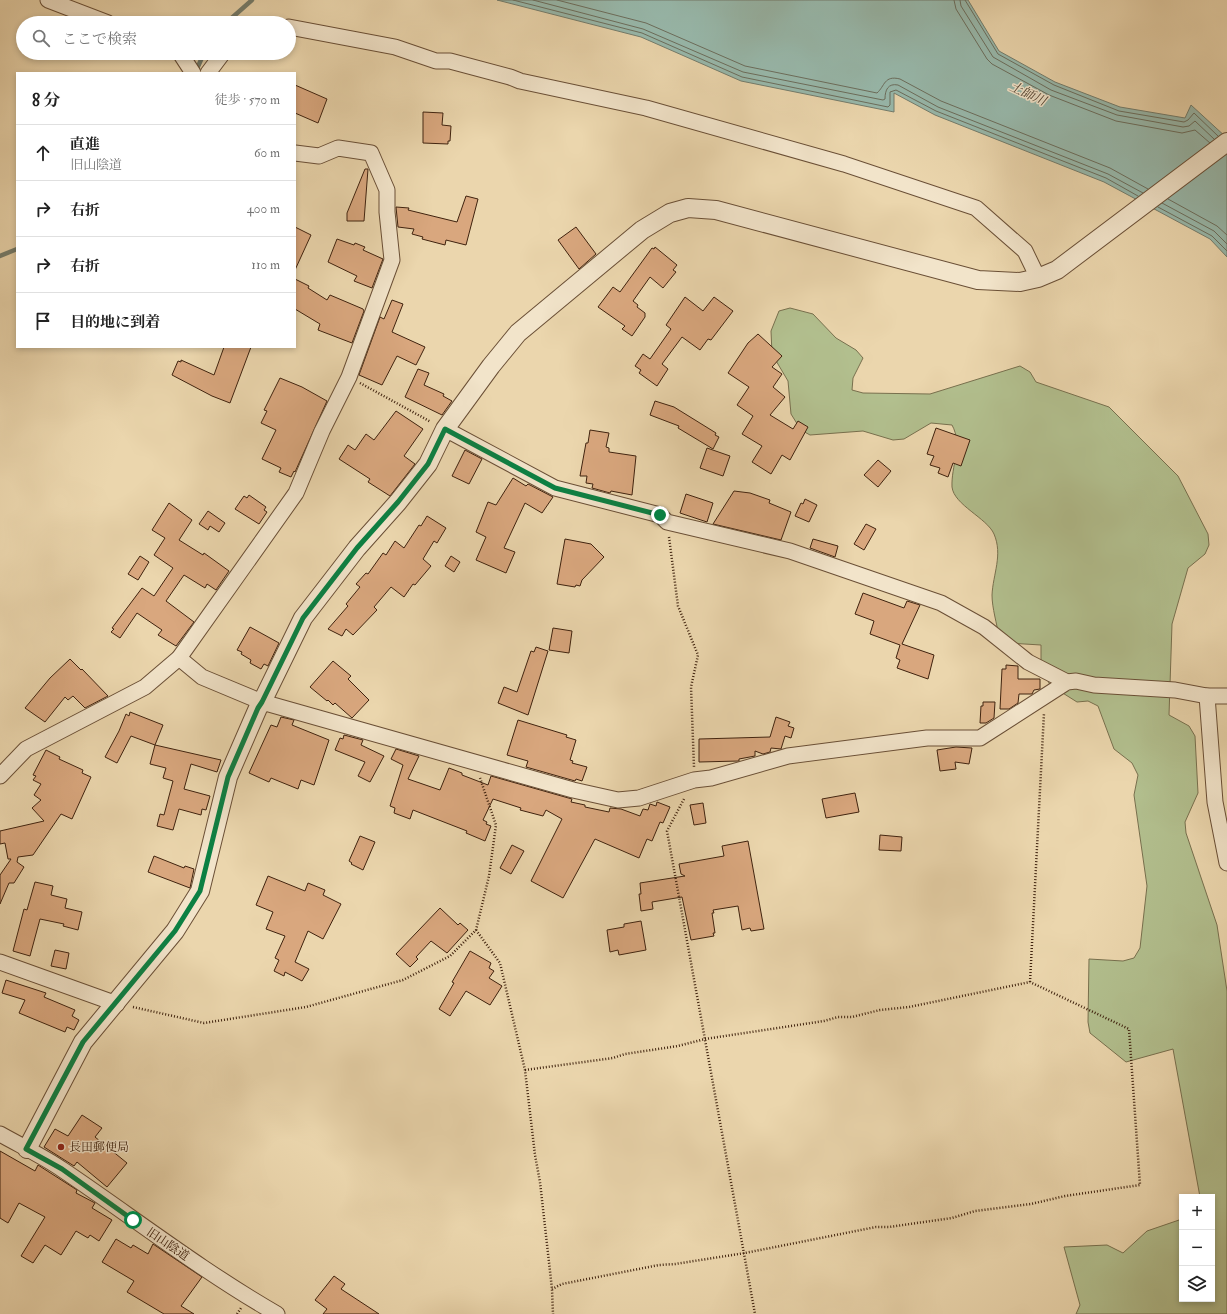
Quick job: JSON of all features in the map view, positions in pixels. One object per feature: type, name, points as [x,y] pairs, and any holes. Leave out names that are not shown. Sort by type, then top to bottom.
[{"type":"street","points":[[48,0],[90,16]]},
{"type":"street","points":[[296,28],[395,47],[436,61],[450,61],[510,77],[520,82],[646,108],[852,166],[976,208],[1025,251],[1038,278]]},
{"type":"street","points":[[185,60],[192,72]]},
{"type":"street","points":[[209,72],[218,60]]},
{"type":"street","points":[[26,1149],[83,1042],[117,1004],[175,931],[200,891],[228,777],[258,708],[303,618],[357,548],[398,502],[428,464],[445,429],[491,366],[518,333],[642,230],[670,213],[688,208],[716,210],[978,280],[1020,282],[1038,278],[1057,270],[1227,142]]},
{"type":"street","points":[[0,776],[26,749],[144,687],[179,658],[296,493],[322,431],[349,377],[392,260],[387,212],[387,190],[371,153],[338,148],[320,156],[296,153]]},
{"type":"street","points":[[445,429],[555,488],[660,515],[667,522],[790,551],[942,603],[984,627],[1028,662],[1067,682]]},
{"type":"street","points":[[179,658],[202,677],[262,702],[474,763],[573,790],[618,800],[639,798],[694,780],[712,778],[788,756],[927,738],[980,738],[1067,682],[1076,681],[1094,685],[1175,690],[1207,696],[1227,696]]},
{"type":"street","points":[[1207,696],[1215,802],[1227,863]]},
{"type":"street","points":[[0,962],[117,1004]]},
{"type":"street","name":"旧山陰道","points":[[0,1134],[62,1169],[249,1298],[277,1314]]},
{"type":"path","points":[[349,377],[445,429]]},
{"type":"path","points":[[667,522],[678,606],[698,655],[691,687],[694,780],[667,830],[755,1314]]},
{"type":"path","points":[[1030,982],[1045,695]]},
{"type":"path","points":[[117,1004],[204,1023],[306,1007],[403,980],[450,956],[476,930],[489,876],[496,825],[474,763]]},
{"type":"path","points":[[476,930],[500,964],[525,1070],[535,1154],[540,1182],[552,1289],[553,1314]]},
{"type":"path","points":[[525,1070],[613,1058],[625,1054],[824,1021],[838,1017],[852,1017],[880,1010],[909,1007],[1030,982],[1129,1029],[1140,1185],[1065,1196],[1031,1204],[975,1211],[952,1218],[889,1227],[876,1227],[745,1253],[675,1264],[659,1264],[562,1284],[552,1289]]},
{"type":"green space","points":[[790,308],[813,314],[836,338],[856,350],[863,358],[853,378],[852,390],[863,393],[930,394],[1020,366],[1030,372],[1036,382],[1109,407],[1178,476],[1208,534],[1209,545],[1205,554],[1188,568],[1172,624],[1169,715],[1189,726],[1195,736],[1198,793],[1185,822],[1186,833],[1217,925],[1227,991],[1227,1314],[1076,1314],[1080,1305],[1064,1247],[1107,1245],[1123,1253],[1147,1231],[1179,1220],[1179,1302],[1215,1302],[1215,1194],[1199,1194],[1173,1049],[1126,1062],[1090,1033],[1088,1022],[1089,959],[1123,961],[1134,958],[1140,948],[1147,886],[1134,795],[1138,775],[1132,763],[1114,749],[1098,706],[1088,701],[1077,702],[1050,685],[1041,667],[1041,645],[1008,643],[999,637],[992,600],[998,557],[997,542],[994,534],[985,522],[964,506],[954,494],[952,479],[957,448],[955,433],[952,425],[931,423],[904,439],[893,440],[863,431],[810,435],[801,430],[791,414],[788,381],[772,354],[771,331],[779,311]]},
{"type":"water","name":"土師川","points":[[497,0],[968,0],[999,51],[1055,82],[1120,107],[1185,118],[1191,105],[1227,138],[1227,257],[1210,239],[1104,182],[935,115],[894,93],[894,112],[741,81],[641,37]]},
{"type":"building","points":[[296,85],[327,99],[318,123],[296,113]]},
{"type":"building","points":[[423,112],[443,113],[442,125],[451,126],[450,141],[448,141],[448,144],[423,143]]},
{"type":"building","points":[[365,169],[368,169],[364,221],[347,221],[347,213]]},
{"type":"building","points":[[466,196],[478,199],[466,245],[446,240],[445,245],[422,239],[423,237],[412,234],[414,229],[398,227],[396,207],[409,208],[408,210],[457,222]]},
{"type":"building","points":[[576,227],[596,254],[579,269],[558,240]]},
{"type":"building","points":[[296,228],[311,235],[296,268]]},
{"type":"building","points":[[337,239],[365,247],[363,250],[383,259],[372,288],[354,281],[357,276],[328,262]]},
{"type":"building","points":[[655,247],[677,265],[673,270],[676,272],[663,288],[650,277],[633,301],[638,305],[637,307],[645,313],[645,317],[632,336],[622,329],[625,326],[598,307],[613,287],[620,292],[652,248],[654,249]]},
{"type":"building","points":[[296,280],[309,286],[308,288],[327,300],[330,295],[363,309],[364,311],[352,343],[318,330],[320,324],[296,310]]},
{"type":"building","points":[[685,297],[703,311],[714,297],[733,311],[711,340],[708,339],[700,350],[682,337],[662,364],[668,369],[657,386],[639,373],[641,370],[635,366],[643,354],[650,359],[671,329],[666,325]]},
{"type":"building","points":[[392,300],[403,304],[392,332],[425,347],[416,365],[397,356],[382,385],[359,375],[380,317],[384,319]]},
{"type":"building","points":[[758,334],[782,356],[772,367],[782,374],[773,387],[785,397],[770,415],[793,429],[798,421],[808,427],[790,460],[782,455],[771,474],[752,462],[762,446],[742,434],[753,416],[737,405],[749,387],[728,373],[748,343]]},
{"type":"building","points":[[224,348],[251,348],[230,403],[212,396],[172,375],[178,361],[181,362],[181,360],[214,375]]},
{"type":"building","points":[[418,369],[429,373],[424,385],[444,394],[443,396],[452,401],[442,415],[405,397]]},
{"type":"building","points":[[280,378],[302,387],[327,401],[295,472],[294,471],[291,477],[279,472],[281,468],[262,459],[276,430],[261,423],[267,411],[264,410]]},
{"type":"building","points":[[655,401],[674,407],[716,433],[715,435],[719,437],[713,449],[678,428],[679,426],[650,415]]},
{"type":"building","points":[[396,411],[423,429],[404,456],[415,464],[390,496],[368,482],[370,479],[339,459],[348,445],[355,450],[366,434],[374,440]]},
{"type":"building","points":[[936,428],[970,440],[961,466],[953,463],[948,477],[938,473],[940,468],[930,465],[934,456],[927,454]]},
{"type":"building","points":[[590,430],[609,433],[606,447],[609,448],[609,452],[636,456],[632,495],[611,491],[610,493],[592,488],[593,484],[586,483],[587,476],[580,476]]},
{"type":"building","points":[[707,448],[730,456],[723,476],[700,468]]},
{"type":"building","points":[[465,450],[482,459],[469,484],[452,476]]},
{"type":"building","points":[[878,460],[891,471],[878,487],[864,475]]},
{"type":"building","points":[[513,478],[526,486],[528,484],[553,497],[542,513],[525,503],[504,548],[515,552],[506,573],[476,560],[486,537],[476,532],[488,502],[496,505]]},
{"type":"building","points":[[734,491],[750,493],[770,500],[769,503],[791,512],[781,540],[713,524]]},
{"type":"building","points":[[686,494],[713,503],[707,522],[680,513]]},
{"type":"building","points":[[249,495],[266,507],[264,510],[267,512],[259,524],[235,509],[244,496],[247,498]]},
{"type":"building","points":[[805,499],[817,505],[809,522],[795,516],[801,503],[803,504]]},
{"type":"building","points":[[169,503],[192,520],[179,540],[203,555],[204,553],[229,571],[216,590],[207,584],[205,588],[184,575],[166,601],[194,622],[176,646],[158,635],[162,630],[137,613],[120,638],[111,632],[114,629],[112,628],[142,588],[154,596],[173,568],[154,555],[165,538],[152,530]]},
{"type":"building","points":[[208,511],[225,523],[219,532],[210,526],[208,530],[199,524]]},
{"type":"building","points":[[427,516],[446,528],[437,543],[434,541],[423,559],[431,566],[415,585],[413,584],[404,597],[391,587],[374,607],[377,610],[353,635],[346,629],[342,636],[328,629],[348,606],[346,604],[360,587],[356,584],[366,573],[368,574],[383,553],[386,555],[395,541],[404,548],[419,525],[421,526]]},
{"type":"building","points":[[866,524],[876,529],[864,550],[854,544]]},
{"type":"building","points":[[565,539],[591,544],[604,557],[582,580],[580,586],[576,585],[575,587],[557,584]]},
{"type":"building","points":[[813,539],[838,546],[835,557],[810,548]]},
{"type":"building","points":[[140,556],[149,562],[138,580],[128,574]]},
{"type":"building","points":[[451,556],[460,562],[454,572],[445,566]]},
{"type":"building","points":[[863,593],[904,608],[907,601],[920,605],[902,644],[934,655],[928,679],[897,668],[900,660],[896,658],[900,645],[870,634],[874,621],[855,614]]},
{"type":"building","points":[[250,627],[279,643],[268,666],[264,664],[261,669],[250,663],[251,660],[241,654],[242,652],[237,650]]},
{"type":"building","points":[[553,628],[572,631],[569,653],[549,650]]},
{"type":"building","points":[[536,647],[548,651],[528,715],[498,703],[504,687],[517,692],[531,651],[534,652]]},
{"type":"building","points":[[70,659],[81,670],[82,669],[108,696],[85,708],[73,696],[68,700],[65,697],[45,722],[25,708],[50,678]]},
{"type":"building","points":[[333,661],[351,676],[348,679],[369,700],[352,718],[335,703],[333,705],[310,687]]},
{"type":"building","points":[[1006,665],[1018,666],[1018,679],[1040,679],[1040,689],[1034,690],[1032,694],[1019,694],[1018,703],[1009,709],[1000,709],[1002,669],[1006,669]]},
{"type":"building","points":[[983,702],[995,702],[994,718],[986,723],[980,723],[981,706],[983,706]]},
{"type":"building","points":[[130,712],[163,725],[155,745],[131,736],[117,763],[105,757],[126,714],[129,716]]},
{"type":"building","points":[[281,717],[294,720],[292,725],[329,740],[314,785],[301,780],[298,789],[271,778],[269,782],[249,773],[271,725],[277,727]]},
{"type":"building","points":[[776,717],[790,722],[788,726],[794,728],[791,738],[785,736],[781,749],[771,748],[770,752],[763,754],[755,751],[755,756],[739,759],[739,761],[699,762],[699,739],[770,737]]},
{"type":"building","points":[[518,720],[567,735],[566,737],[576,740],[570,760],[573,761],[572,763],[587,767],[582,781],[576,779],[575,781],[526,767],[528,761],[507,755]]},
{"type":"building","points":[[344,735],[363,740],[361,745],[384,756],[370,782],[358,776],[365,762],[335,750],[340,738],[343,739]]},
{"type":"building","points":[[155,745],[221,760],[217,772],[191,764],[184,789],[210,796],[206,810],[202,809],[201,815],[179,809],[173,830],[157,826],[160,814],[164,815],[173,781],[163,778],[166,768],[150,764]]},
{"type":"building","points":[[956,747],[972,748],[969,764],[955,762],[956,769],[940,771],[937,750]]},
{"type":"building","points":[[396,749],[419,756],[408,779],[440,790],[449,768],[462,773],[462,775],[488,785],[491,776],[572,799],[571,802],[585,805],[585,807],[609,812],[610,808],[621,809],[640,816],[643,809],[648,810],[650,804],[656,806],[657,802],[670,807],[663,823],[660,822],[652,841],[647,839],[639,858],[595,839],[563,898],[531,881],[562,819],[546,810],[543,816],[520,810],[521,808],[493,799],[483,820],[487,822],[486,824],[491,826],[485,841],[466,833],[467,831],[413,810],[410,819],[394,813],[395,808],[390,806],[403,765],[391,759]]},
{"type":"building","points":[[46,750],[60,757],[59,759],[83,770],[82,773],[91,777],[72,819],[61,814],[33,855],[18,857],[17,862],[24,867],[14,883],[9,883],[0,904],[0,875],[11,859],[8,859],[5,843],[0,844],[0,831],[44,821],[32,808],[41,800],[34,795],[41,784],[33,780],[36,776],[33,775]]},
{"type":"building","points":[[855,793],[859,812],[826,818],[822,799]]},
{"type":"building","points":[[703,803],[706,823],[694,825],[690,805]]},
{"type":"building","points":[[880,835],[902,837],[901,851],[879,850]]},
{"type":"building","points":[[360,836],[375,842],[363,870],[351,864],[352,863],[349,861]]},
{"type":"building","points":[[748,841],[764,929],[751,931],[750,928],[742,930],[738,906],[713,910],[714,936],[691,940],[682,897],[652,902],[653,909],[641,911],[639,894],[641,894],[640,883],[685,876],[681,874],[679,864],[724,856],[722,846]]},
{"type":"building","points":[[512,845],[524,851],[511,874],[500,868]]},
{"type":"building","points":[[154,856],[184,868],[185,866],[194,869],[190,888],[148,872]]},
{"type":"building","points":[[268,876],[305,891],[308,883],[325,890],[323,895],[341,904],[323,939],[308,931],[295,962],[309,969],[302,981],[285,972],[284,976],[274,971],[279,960],[275,958],[285,936],[266,929],[273,912],[256,905]]},
{"type":"building","points":[[35,882],[53,886],[51,895],[67,899],[65,908],[82,912],[78,930],[63,926],[64,924],[40,919],[30,956],[13,951],[24,909],[27,910]]},
{"type":"building","points":[[440,908],[458,925],[460,923],[468,930],[447,953],[431,941],[416,957],[418,959],[410,967],[396,954]]},
{"type":"building","points":[[641,921],[646,950],[619,955],[618,950],[610,952],[607,930],[624,927],[624,924]]},
{"type":"building","points":[[55,950],[69,953],[66,969],[51,966]]},
{"type":"building","points":[[470,951],[491,963],[489,968],[494,971],[489,978],[502,986],[490,1005],[466,991],[450,1016],[439,1009],[454,983],[452,982]]},
{"type":"building","points":[[6,980],[46,993],[44,997],[75,1010],[72,1016],[79,1020],[74,1030],[67,1027],[65,1032],[19,1013],[25,1000],[2,993]]},
{"type":"building","points":[[82,1115],[102,1128],[95,1137],[127,1163],[107,1187],[77,1162],[74,1166],[44,1147],[55,1129],[68,1136]]},
{"type":"building","points":[[0,1151],[35,1171],[38,1165],[77,1190],[76,1193],[95,1203],[92,1208],[112,1220],[99,1241],[90,1235],[88,1238],[76,1231],[61,1255],[45,1245],[33,1263],[21,1256],[45,1217],[19,1203],[8,1223],[0,1218]]},
{"type":"building","points":[[116,1239],[131,1248],[133,1245],[148,1254],[153,1244],[202,1277],[181,1306],[194,1314],[164,1314],[127,1292],[134,1281],[102,1262]]},
{"type":"building","points":[[334,1276],[345,1284],[341,1289],[379,1314],[323,1314],[327,1309],[315,1300]]},
{"type":"waterway","points":[[234,16],[252,0]]},
{"type":"waterway","points":[[196,71],[201,60]]},
{"type":"waterway","points":[[0,256],[16,249]]},
{"type":"place","name":"長田郵便局","points":[[61,1147]]},
{"type":"route","points":[[133,1220],[62,1169],[26,1149],[56,1090],[83,1042],[117,1004],[175,931],[200,891],[228,777],[258,708],[303,618],[357,548],[398,502],[428,464],[445,429],[555,488],[660,515]]}]
